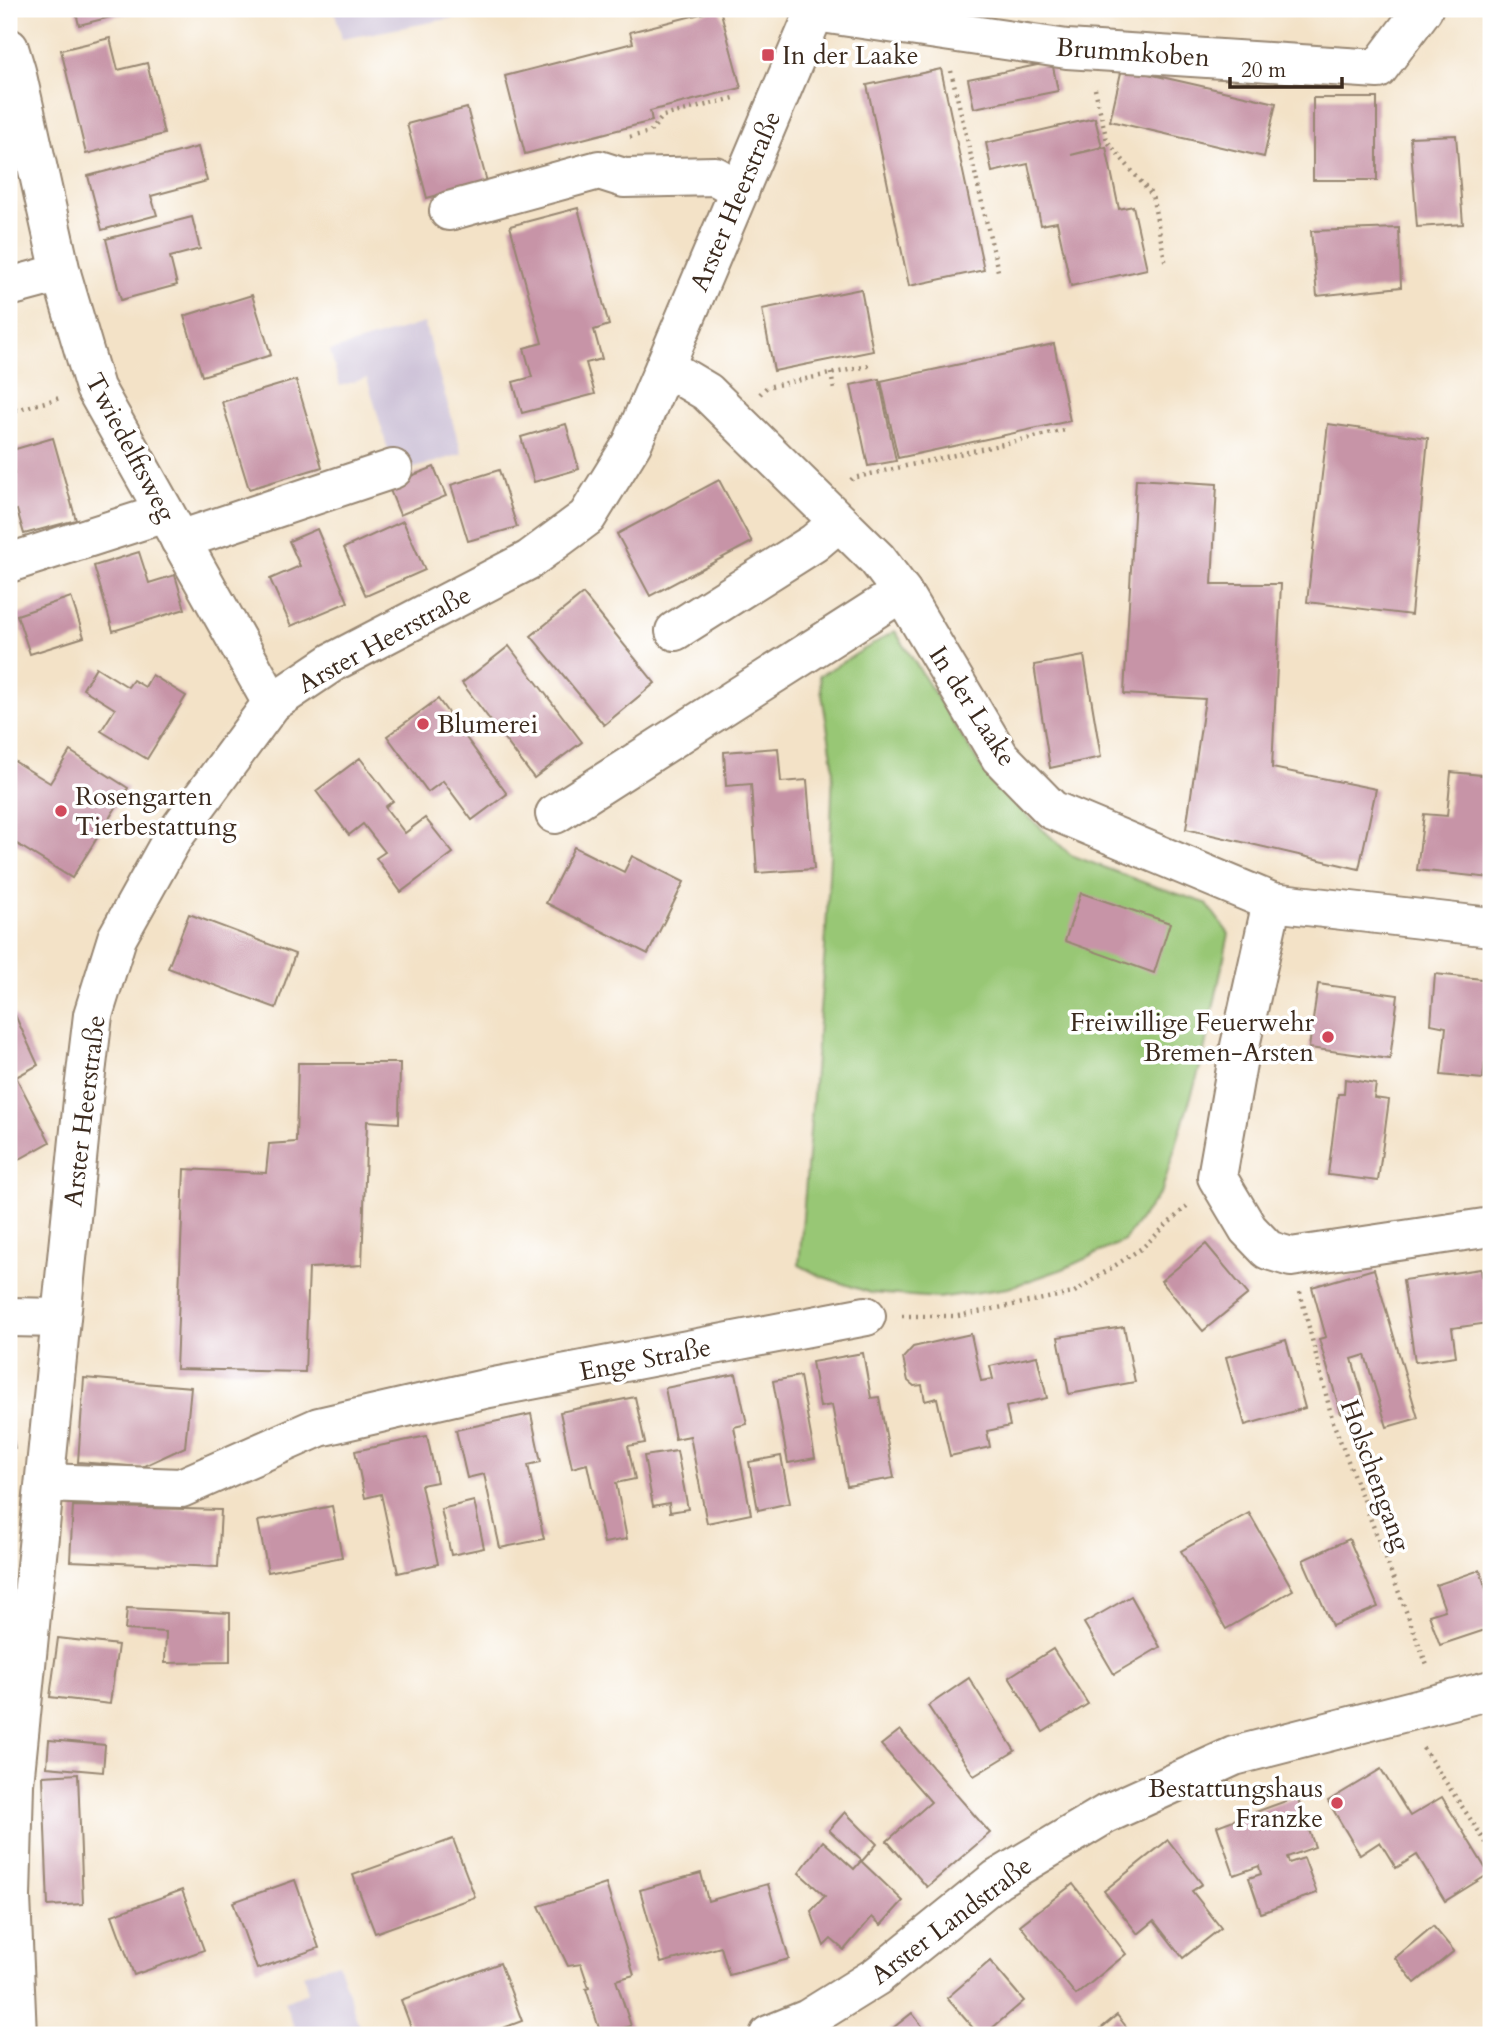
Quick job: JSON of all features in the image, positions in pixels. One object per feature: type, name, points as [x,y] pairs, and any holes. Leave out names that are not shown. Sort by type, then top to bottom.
[{"type":"street","name":"Brummkoben","points":[[816,10],[942,32],[1087,50],[1378,69],[1423,9]]},
{"type":"street","name":"Arster Heerstraße","points":[[17,2035],[12,1896],[14,1784],[93,1015],[117,938],[172,839],[272,703],[332,662],[528,560],[587,517],[632,444],[816,10]]},
{"type":"street","name":"Twiedelftsweg","points":[[9,48],[61,274],[95,388],[272,703]]},
{"type":"street","points":[[449,211],[599,170],[624,178],[715,176],[740,190]]},
{"type":"street","points":[[9,287],[61,274]]},
{"type":"street","name":"In der Laake","points":[[665,367],[707,392],[877,559],[902,592],[1000,757],[1052,810],[1272,902],[1491,927]]},
{"type":"street","points":[[9,563],[173,526],[393,469]]},
{"type":"street","points":[[675,631],[814,543],[832,515]]},
{"type":"street","points":[[555,814],[902,592]]},
{"type":"street","points":[[1272,902],[1240,1046],[1217,1177],[1248,1229],[1268,1250],[1291,1257],[1491,1227]]},
{"type":"street","name":"Enge Straße","points":[[46,1483],[181,1488],[319,1427],[489,1388],[866,1316]]},
{"type":"street","points":[[9,1318],[60,1318]]},
{"type":"street","name":"Arster Landstraße","points":[[769,2035],[808,2019],[877,1976],[997,1879],[1106,1814],[1234,1756],[1491,1690]]},
{"type":"path","points":[[942,32],[998,271]]},
{"type":"path","points":[[1087,50],[1107,141],[1152,195],[1166,265]]},
{"type":"path","points":[[623,139],[650,132],[663,116],[734,98],[771,114]]},
{"type":"path","points":[[734,419],[767,387],[873,365]]},
{"type":"path","points":[[831,373],[834,390]]},
{"type":"path","points":[[9,412],[95,388]]},
{"type":"path","points":[[832,515],[853,478],[1065,430]]},
{"type":"path","points":[[866,1316],[958,1316],[1073,1293],[1142,1248],[1217,1177]]},
{"type":"path","name":"Holschengang","points":[[1291,1257],[1333,1422],[1427,1666],[1437,1703]]},
{"type":"path","points":[[1437,1703],[1416,1738],[1491,1850]]},
{"type":"shaded area","points":[[334,9],[479,9],[480,13],[342,39]]},
{"type":"shaded area","points":[[424,323],[462,454],[395,474],[367,378],[340,386],[330,351]]},
{"type":"shaded area","points":[[338,1963],[362,2035],[297,2035],[284,2001],[308,1992],[303,1974]]},
{"type":"green space","points":[[895,631],[992,784],[1071,855],[1206,903],[1229,934],[1202,1061],[1162,1190],[1124,1241],[1063,1269],[1008,1288],[938,1298],[871,1293],[820,1276],[799,1265],[825,949],[830,855],[833,763],[819,676]]},
{"type":"building","points":[[75,9],[139,9],[139,10],[79,25]]},
{"type":"building","points":[[720,9],[741,88],[650,111],[652,121],[525,154],[505,76],[633,43],[630,32]]},
{"type":"building","points":[[110,38],[118,70],[147,63],[164,134],[86,154],[61,50]]},
{"type":"building","points":[[1052,62],[1058,91],[974,108],[968,79]]},
{"type":"building","points":[[1122,68],[1276,103],[1264,157],[1110,121]]},
{"type":"building","points":[[941,69],[984,270],[909,286],[867,85]]},
{"type":"building","points":[[1313,98],[1377,98],[1377,180],[1313,180]]},
{"type":"building","points":[[467,108],[487,182],[427,198],[407,124]]},
{"type":"building","points":[[1095,118],[1102,147],[1071,155],[1106,147],[1119,209],[1133,206],[1147,269],[1071,286],[1057,222],[1041,225],[1028,164],[992,172],[986,143]]},
{"type":"building","points":[[1456,135],[1463,224],[1417,227],[1410,137]]},
{"type":"building","points":[[198,147],[207,181],[151,196],[157,215],[102,230],[88,176]]},
{"type":"building","points":[[578,208],[609,325],[594,330],[602,359],[586,363],[595,394],[522,413],[513,382],[532,377],[524,348],[542,343],[510,226]]},
{"type":"building","points":[[192,217],[200,249],[170,257],[177,285],[121,300],[106,239]]},
{"type":"building","points":[[1399,228],[1401,287],[1317,296],[1311,231]]},
{"type":"building","points":[[861,289],[873,351],[774,371],[762,309]]},
{"type":"building","points":[[252,295],[271,355],[202,376],[184,316]]},
{"type":"building","points":[[1054,344],[1070,421],[898,458],[881,381]]},
{"type":"building","points":[[879,379],[896,461],[868,466],[851,385]]},
{"type":"building","points":[[296,380],[322,467],[249,489],[222,402]]},
{"type":"building","points":[[566,424],[579,469],[534,482],[521,437]]},
{"type":"building","points":[[1328,424],[1428,438],[1411,615],[1307,602]]},
{"type":"building","points":[[53,438],[76,520],[24,534],[17,510],[9,512],[9,475],[14,474],[9,451]]},
{"type":"building","points":[[434,467],[446,496],[400,515],[388,485]]},
{"type":"building","points":[[499,470],[517,527],[468,541],[451,485]]},
{"type":"building","points":[[1136,479],[1217,484],[1212,584],[1281,584],[1272,768],[1376,789],[1359,869],[1186,829],[1205,699],[1124,694]]},
{"type":"building","points":[[719,480],[752,542],[650,596],[617,534]]},
{"type":"building","points":[[403,521],[425,570],[366,596],[344,548]]},
{"type":"building","points":[[317,529],[348,602],[291,626],[270,579],[300,566],[289,541]]},
{"type":"building","points":[[139,552],[149,583],[175,575],[185,609],[113,631],[94,566]]},
{"type":"building","points":[[583,594],[655,683],[604,725],[531,636]]},
{"type":"building","points":[[71,597],[84,637],[30,654],[17,615]]},
{"type":"building","points":[[509,646],[582,742],[534,778],[462,683]]},
{"type":"building","points":[[1084,656],[1101,757],[1050,768],[1034,665]]},
{"type":"building","points":[[96,667],[128,687],[133,680],[145,687],[152,675],[186,696],[147,759],[101,731],[115,709],[83,689]]},
{"type":"building","points":[[438,699],[507,794],[472,820],[443,781],[428,792],[387,736]]},
{"type":"building","points":[[778,748],[781,782],[807,780],[814,869],[757,873],[751,784],[726,786],[724,752]]},
{"type":"building","name":"Rosengarten Tierbestattung","points":[[70,751],[128,788],[72,878],[9,839],[9,758],[50,783]]},
{"type":"building","points":[[360,758],[393,801],[385,807],[405,833],[425,818],[453,853],[401,892],[376,858],[385,852],[363,824],[349,835],[316,791]]},
{"type":"building","points":[[1451,772],[1491,776],[1488,822],[1491,822],[1491,878],[1417,870],[1424,814],[1447,816]]},
{"type":"building","points":[[574,847],[624,872],[632,856],[684,882],[648,954],[546,903]]},
{"type":"building","points":[[1081,893],[1170,923],[1154,973],[1065,941]]},
{"type":"building","points":[[189,914],[295,954],[276,1008],[168,968]]},
{"type":"building","points":[[1435,974],[1491,980],[1491,1007],[1483,1079],[1441,1075],[1446,1027],[1431,1024]]},
{"type":"building","points":[[1318,984],[1398,995],[1390,1059],[1309,1048]]},
{"type":"building","points":[[15,1015],[38,1065],[16,1077],[50,1142],[9,1165],[9,1019]]},
{"type":"building","points":[[298,1063],[400,1063],[399,1123],[367,1121],[362,1265],[309,1268],[305,1372],[176,1369],[184,1169],[266,1173],[269,1144],[296,1142]]},
{"type":"building","points":[[1345,1079],[1376,1084],[1374,1098],[1389,1100],[1378,1181],[1328,1175],[1338,1094],[1344,1094]]},
{"type":"building","points":[[1206,1244],[1248,1294],[1203,1331],[1161,1281]]},
{"type":"building","points":[[1374,1269],[1418,1418],[1387,1427],[1365,1355],[1352,1359],[1366,1407],[1341,1414],[1319,1339],[1326,1337],[1312,1287]]},
{"type":"building","points":[[1481,1269],[1489,1323],[1452,1328],[1456,1356],[1415,1362],[1403,1280]]},
{"type":"building","points":[[1124,1327],[1135,1382],[1069,1394],[1058,1337]]},
{"type":"building","points":[[971,1334],[981,1381],[993,1379],[990,1366],[1037,1356],[1047,1398],[1006,1407],[1010,1426],[987,1431],[990,1447],[950,1456],[937,1398],[925,1401],[922,1385],[914,1386],[908,1381],[903,1358],[913,1347]]},
{"type":"building","points":[[1286,1340],[1305,1408],[1245,1425],[1226,1357]]},
{"type":"building","points":[[863,1353],[871,1398],[879,1397],[894,1478],[847,1486],[832,1405],[820,1407],[812,1362]]},
{"type":"building","points":[[736,1374],[747,1424],[734,1427],[751,1514],[707,1523],[690,1436],[675,1439],[665,1388]]},
{"type":"building","points":[[800,1376],[815,1458],[788,1463],[773,1381]]},
{"type":"building","points":[[84,1378],[191,1387],[185,1447],[142,1467],[78,1462]]},
{"type":"building","points":[[635,1397],[645,1443],[628,1446],[635,1479],[616,1483],[627,1539],[604,1543],[587,1464],[572,1468],[560,1412]]},
{"type":"building","points":[[531,1414],[541,1462],[528,1465],[544,1539],[500,1548],[484,1474],[467,1478],[456,1430]]},
{"type":"building","points":[[9,1422],[15,1448],[9,1449]]},
{"type":"building","points":[[427,1436],[437,1482],[421,1485],[438,1564],[398,1573],[381,1494],[365,1498],[355,1451]]},
{"type":"building","points":[[677,1451],[688,1509],[670,1512],[669,1503],[653,1506],[644,1456]]},
{"type":"building","points":[[781,1456],[790,1503],[758,1510],[749,1462]]},
{"type":"building","points":[[474,1501],[484,1548],[451,1555],[441,1509]]},
{"type":"building","points":[[73,1506],[221,1510],[218,1567],[70,1561]]},
{"type":"building","points":[[332,1506],[342,1557],[268,1572],[258,1521]]},
{"type":"building","points":[[1249,1513],[1293,1590],[1226,1629],[1181,1551]]},
{"type":"building","points":[[1349,1539],[1378,1607],[1332,1626],[1303,1560]]},
{"type":"building","points":[[1480,1570],[1491,1605],[1491,1628],[1440,1645],[1429,1615],[1445,1610],[1436,1585]]},
{"type":"building","points":[[1131,1596],[1160,1647],[1114,1674],[1084,1623]]},
{"type":"building","points":[[127,1608],[230,1613],[230,1662],[165,1663],[166,1632],[125,1630]]},
{"type":"building","points":[[58,1638],[118,1645],[110,1704],[50,1697]]},
{"type":"building","points":[[1053,1649],[1088,1704],[1043,1732],[1009,1677]]},
{"type":"building","points":[[969,1678],[1015,1751],[974,1776],[928,1706]]},
{"type":"building","points":[[900,1730],[990,1833],[927,1887],[887,1841],[931,1802],[881,1745]]},
{"type":"building","points":[[49,1740],[105,1745],[103,1772],[47,1767]]},
{"type":"building","points":[[1381,1769],[1410,1816],[1442,1797],[1489,1874],[1445,1901],[1417,1855],[1396,1868],[1380,1842],[1360,1855],[1328,1801]]},
{"type":"building","points":[[78,1774],[83,1904],[48,1906],[43,1776]]},
{"type":"building","points":[[1297,1797],[1315,1847],[1287,1857],[1289,1863],[1304,1858],[1317,1893],[1261,1913],[1249,1878],[1261,1874],[1259,1866],[1234,1875],[1217,1826]]},
{"type":"building","points":[[845,1812],[877,1844],[862,1861],[829,1830]]},
{"type":"building","points":[[453,1839],[475,1897],[375,1933],[353,1875]]},
{"type":"building","points":[[1168,1840],[1202,1884],[1192,1891],[1221,1928],[1183,1958],[1154,1921],[1138,1934],[1104,1891]]},
{"type":"building","points":[[823,1841],[854,1869],[861,1861],[903,1901],[881,1925],[872,1917],[844,1950],[831,1939],[824,1946],[811,1911],[825,1896],[799,1873]]},
{"type":"building","points":[[701,1873],[708,1901],[768,1884],[789,1959],[729,1975],[721,1947],[661,1963],[640,1890]]},
{"type":"building","points":[[295,1880],[319,1948],[257,1969],[233,1902]]},
{"type":"building","points":[[606,1884],[634,1975],[616,1980],[631,2026],[601,2034],[581,1964],[568,1966],[539,1906]]},
{"type":"building","points":[[1073,1884],[1126,1954],[1076,1995],[1020,1925]]},
{"type":"building","points":[[182,1890],[204,1950],[134,1975],[112,1915]]},
{"type":"building","points":[[1433,1926],[1454,1951],[1415,1983],[1395,1958]]},
{"type":"building","points":[[990,1961],[1024,2001],[984,2035],[979,2035],[947,1998]]},
{"type":"building","points":[[500,1963],[522,2021],[484,2035],[414,2035],[401,2000]]},
{"type":"building","points":[[912,2013],[929,2035],[884,2035]]},
{"type":"building","points":[[1117,2015],[1132,2034],[1093,2035]]},
{"type":"place","name":"In der Laake","points":[[768,55]]},
{"type":"place","name":"Blumerei","points":[[423,724]]},
{"type":"place","name":"Rosengarten Tierbestattung","points":[[61,811]]},
{"type":"place","name":"Freiwillige Feuerwehr Bremen-Arsten","points":[[1328,1037]]},
{"type":"place","name":"Bestattungshaus Franzke","points":[[1337,1803]]}]
